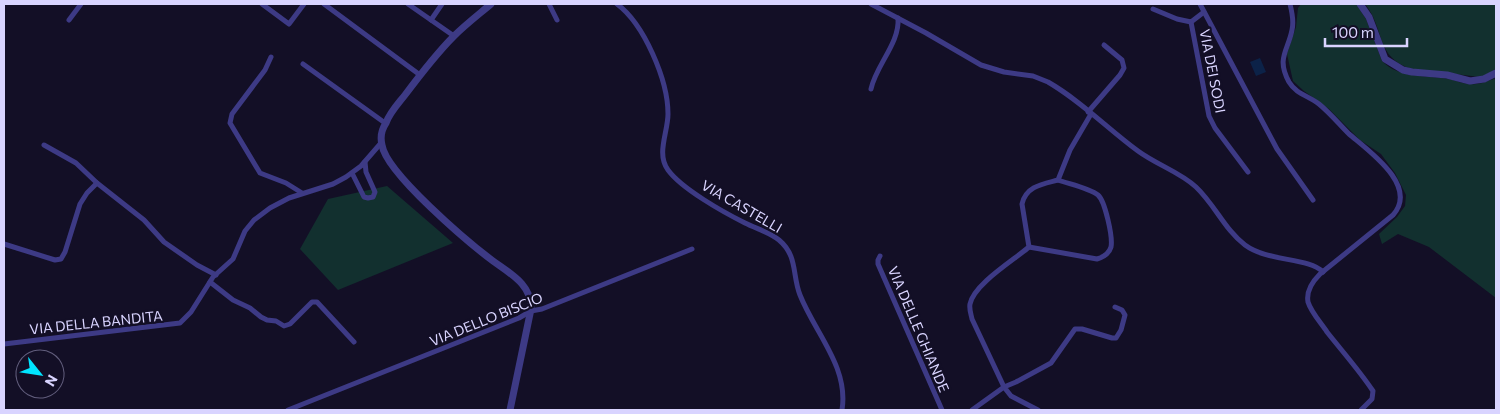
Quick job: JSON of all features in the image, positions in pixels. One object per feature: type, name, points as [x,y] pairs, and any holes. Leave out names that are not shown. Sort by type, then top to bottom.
[{"type":"street","points":[[69,20],[81,4]]},
{"type":"street","points":[[262,4],[290,24],[304,4]]},
{"type":"street","points":[[324,4],[420,75]]},
{"type":"street","points":[[408,4],[454,36]]},
{"type":"street","points":[[431,20],[442,4]]},
{"type":"street","points":[[491,4],[454,36],[420,75],[386,123],[381,143],[384,153],[396,170],[430,206],[470,242],[523,284],[530,299],[531,311],[510,410]]},
{"type":"street","points":[[549,4],[557,20]]},
{"type":"street","name":"VIA CASTELLI","points":[[617,4],[631,16],[640,28],[663,83],[668,115],[662,153],[665,166],[678,180],[704,199],[739,220],[769,234],[786,247],[795,268],[802,299],[837,367],[844,392],[842,410]]},
{"type":"street","points":[[870,4],[939,40],[987,68],[1045,80],[1145,156],[1195,186],[1210,202],[1233,234],[1248,248],[1266,256],[1316,266],[1323,272]]},
{"type":"street","points":[[1200,4],[1277,149],[1312,200]]},
{"type":"street","points":[[1290,4],[1292,29],[1283,61],[1289,82],[1300,93],[1320,105],[1380,160],[1394,179],[1401,197],[1399,207],[1393,215],[1323,272],[1310,288],[1308,302],[1322,324],[1373,391],[1372,399],[1361,410]]},
{"type":"street","points":[[1360,4],[1369,17],[1385,58],[1404,70],[1447,74],[1470,81],[1484,79],[1496,73]]},
{"type":"street","name":"VIA DEI SODI","points":[[1153,9],[1173,18],[1191,22]]},
{"type":"street","name":"VIA DEI SODI","points":[[1191,22],[1204,12]]},
{"type":"street","points":[[871,89],[876,74],[896,34],[898,18]]},
{"type":"street","name":"VIA DEI SODI","points":[[1191,22],[1211,121],[1248,172]]},
{"type":"street","points":[[1058,180],[1070,150],[1090,113],[1124,68],[1122,60],[1104,45]]},
{"type":"street","points":[[271,57],[260,77],[232,114],[230,123],[260,173],[289,185],[302,193]]},
{"type":"street","points":[[303,64],[386,123]]},
{"type":"street","name":"VIA DELLA BANDITA","points":[[4,344],[177,324],[184,320],[191,312],[210,282],[234,257],[245,231],[254,220],[280,202],[336,182],[352,173],[365,162],[381,143]]},
{"type":"street","points":[[44,146],[73,161],[97,183],[144,220],[164,242],[196,265],[216,275]]},
{"type":"street","points":[[352,173],[364,197],[373,197],[375,192],[366,172],[365,162]]},
{"type":"street","points":[[1030,247],[1022,204],[1029,190],[1035,186],[1058,180],[1094,192],[1102,199],[1111,242],[1110,250],[1105,256],[1097,258],[1030,247],[982,286],[973,297],[970,305],[972,319],[1004,387],[1011,396],[1038,410]]},
{"type":"street","points":[[4,244],[55,260],[61,259],[82,201],[97,183]]},
{"type":"street","name":"VIA DELLO BISCIO","points":[[288,410],[519,318],[531,311],[542,309],[692,249]]},
{"type":"street","name":"VIA DELLE GHIANDE","points":[[880,256],[878,264],[942,410]]},
{"type":"street","points":[[210,282],[236,302],[250,308],[261,318],[276,321],[286,326],[311,303],[317,302],[354,342]]},
{"type":"street","points":[[972,410],[1004,387],[1049,364],[1076,329],[1082,328],[1116,338],[1121,330],[1125,315],[1122,310],[1114,307]]},
{"type":"green space","points":[[1301,4],[1356,4],[1366,19],[1382,61],[1396,71],[1467,84],[1481,83],[1496,78],[1496,298],[1429,247],[1398,234],[1382,244],[1379,234],[1397,217],[1405,206],[1406,195],[1395,173],[1381,154],[1360,140],[1329,109],[1293,81],[1287,54],[1296,27],[1298,8]]},
{"type":"green space","points":[[1365,4],[1496,4],[1496,68],[1489,75],[1480,77],[1412,69],[1400,64],[1386,50],[1376,23]]},
{"type":"green space","points":[[387,186],[453,243],[338,290],[300,249],[328,199]]},
{"type":"water","points":[[1260,58],[1266,72],[1256,76],[1250,62]]}]
